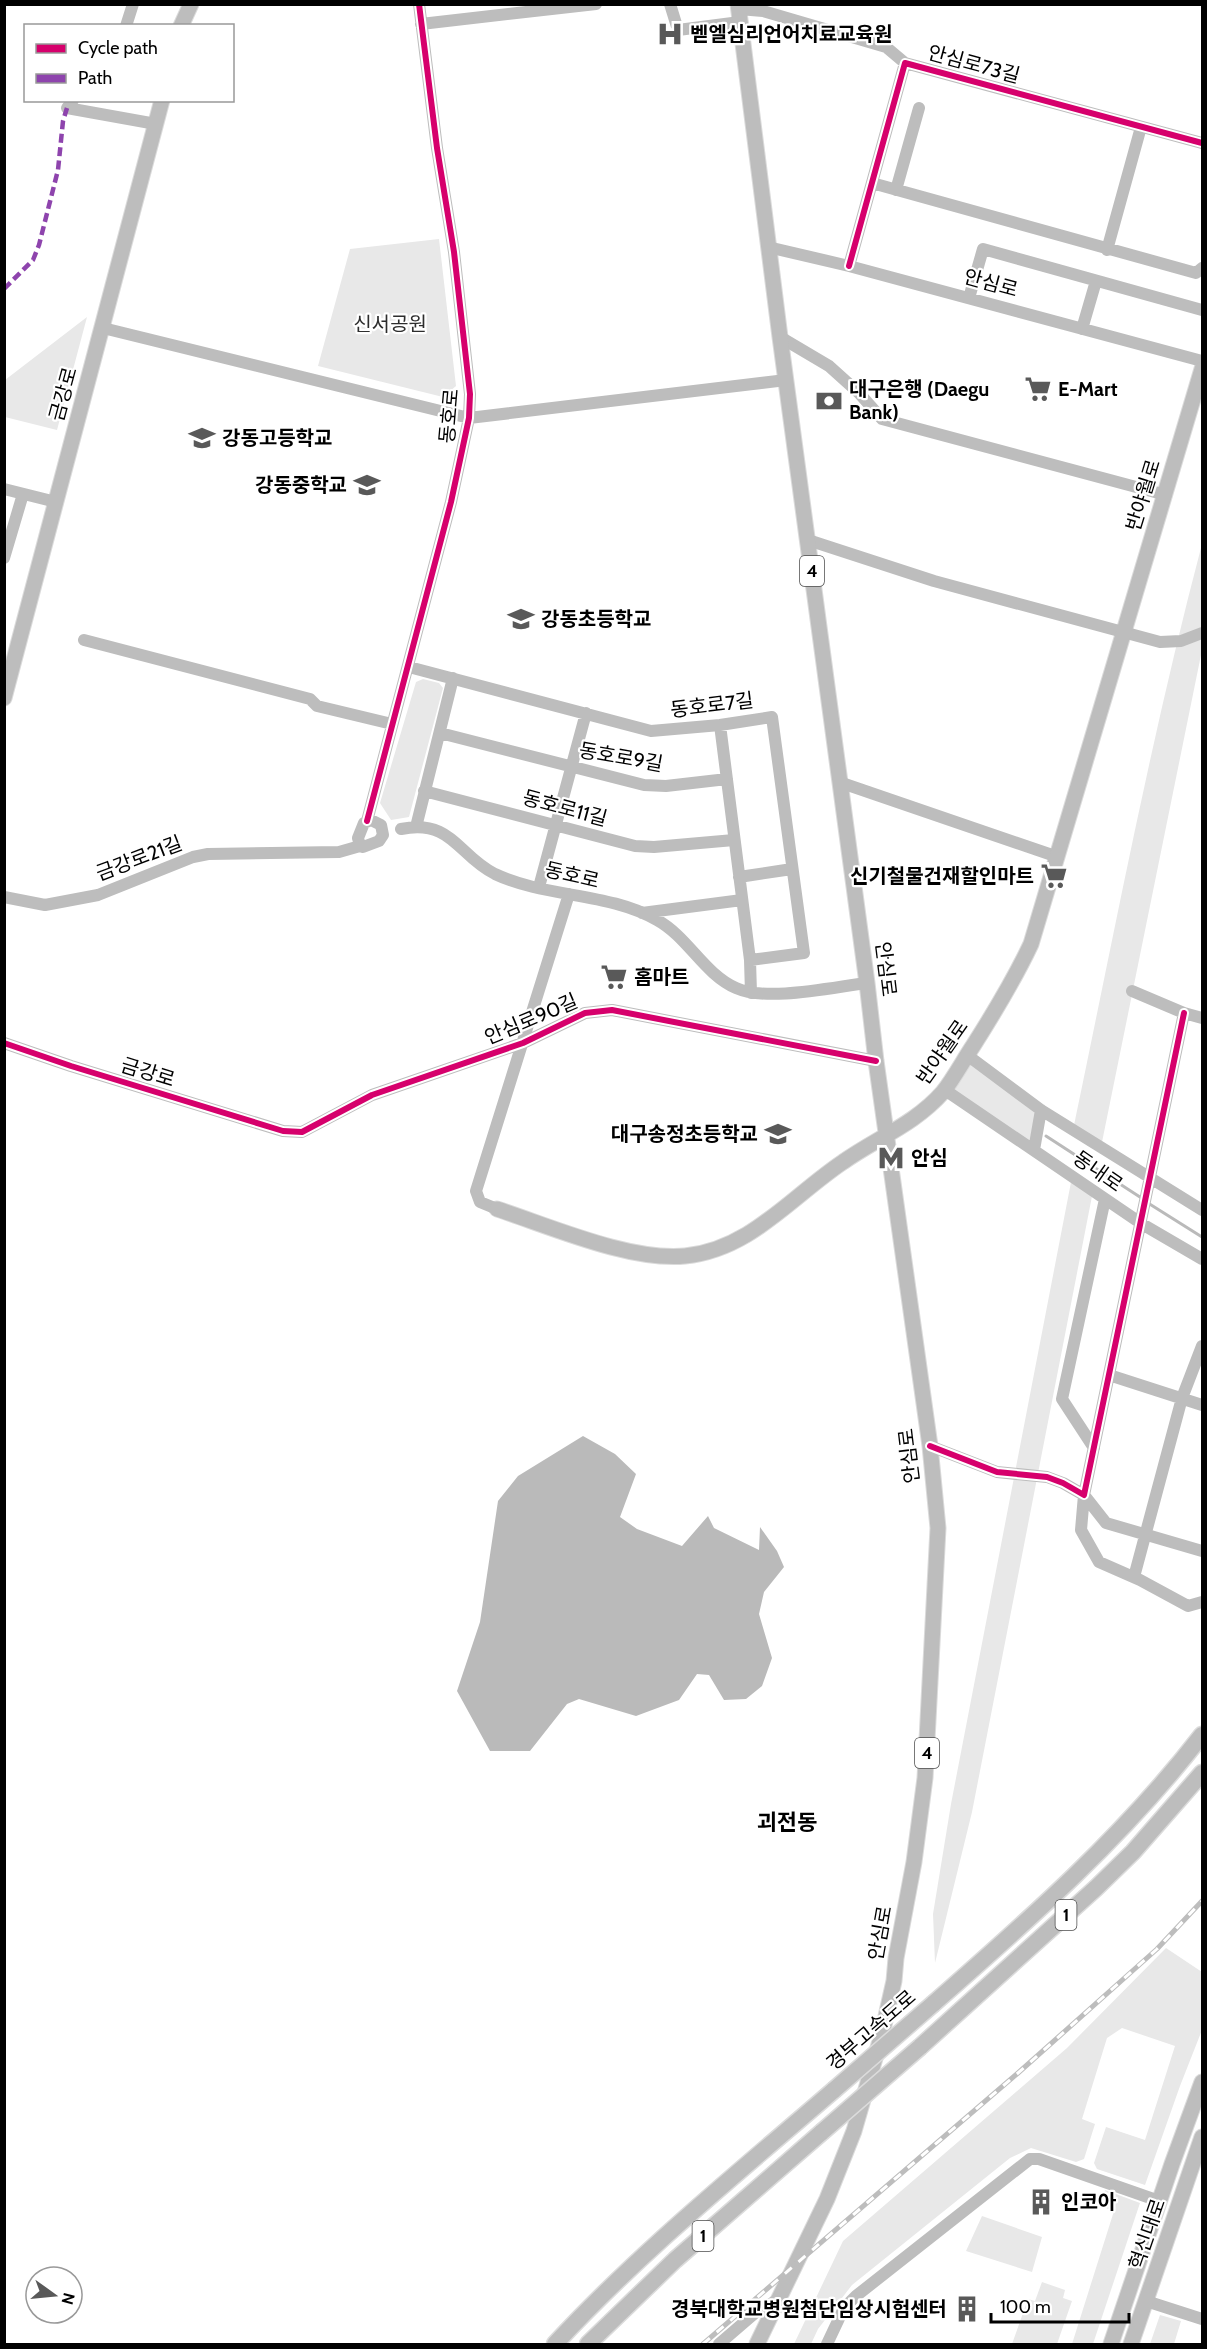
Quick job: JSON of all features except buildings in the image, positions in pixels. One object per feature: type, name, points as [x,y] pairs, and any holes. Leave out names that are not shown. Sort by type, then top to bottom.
[{"type":"highway","name":"경부고속도로","points":[[555,2344],[663,2238],[1049,1901],[1128,1824],[1203,1736]]},
{"type":"highway","name":"1","points":[[588,2344],[675,2260],[920,2047],[1096,1888],[1133,1852],[1203,1773]]},
{"type":"main road","points":[[182,24],[191,4]]},
{"type":"main road","name":"안심로","points":[[739,12],[876,1060],[930,1446],[938,1528],[925,1778],[915,1862],[896,1958],[894,1981],[882,2034],[854,2131],[827,2199],[757,2344]]},
{"type":"main road","name":"금강로","points":[[4,698],[162,102]]},
{"type":"main road","name":"반야월로","points":[[497,1209],[632,1253],[685,1256],[718,1250],[757,1229],[843,1161],[887,1137],[926,1110],[945,1090],[1012,983],[1031,944],[1203,369]]},
{"type":"main road","points":[[1112,2344],[1159,2201],[1203,2082]]},
{"type":"main road","name":"혁신대로","points":[[1131,2344],[1203,2137]]},
{"type":"street","points":[[127,24],[134,4]]},
{"type":"street","name":"동호로","points":[[360,846],[358,838],[362,827],[368,821],[409,667],[451,502],[469,418],[470,394],[454,252],[418,4]]},
{"type":"street","points":[[421,24],[485,10],[596,4]]},
{"type":"street","name":"안심로73길","points":[[670,4],[678,30],[739,12],[763,11],[886,47],[905,63],[1203,143]]},
{"type":"street","name":"안심로73길","points":[[849,266],[905,63]]},
{"type":"street","points":[[70,104],[156,124]]},
{"type":"street","points":[[896,190],[919,108]]},
{"type":"street","points":[[1107,250],[1141,127]]},
{"type":"street","points":[[872,183],[1196,273],[1203,268]]},
{"type":"street","name":"안심로","points":[[768,247],[849,266],[1203,361]]},
{"type":"street","points":[[969,298],[983,249],[1203,310]]},
{"type":"street","points":[[1082,329],[1096,281]]},
{"type":"street","points":[[103,328],[469,418],[786,380]]},
{"type":"street","points":[[780,337],[829,366],[859,393],[882,419],[1166,495]]},
{"type":"street","points":[[4,489],[56,502]]},
{"type":"street","points":[[5,552],[23,494]]},
{"type":"street","points":[[808,540],[934,581],[1160,642],[1180,641],[1203,633]]},
{"type":"street","points":[[84,639],[310,699],[317,706],[392,724]]},
{"type":"street","name":"동호로7길","points":[[409,667],[651,731],[720,725],[772,717],[804,953],[750,960]]},
{"type":"street","points":[[416,826],[453,678]]},
{"type":"street","points":[[539,887],[586,713]]},
{"type":"street","points":[[720,725],[750,960],[751,993]]},
{"type":"street","name":"동호로9길","points":[[440,733],[570,768],[644,785],[666,786],[727,779]]},
{"type":"street","points":[[839,782],[1058,857]]},
{"type":"street","name":"동호로11길","points":[[424,791],[635,846],[672,846],[734,840]]},
{"type":"street","points":[[368,821],[378,822],[382,833]]},
{"type":"street","name":"동호로","points":[[382,833],[396,836],[401,830],[416,826],[446,834],[494,873],[642,913],[659,921],[680,937],[718,977],[736,988],[751,993],[768,994],[867,983]]},
{"type":"street","name":"금강로21길","points":[[4,897],[45,905],[99,895],[193,857],[208,854],[339,852],[368,846],[382,833]]},
{"type":"street","points":[[739,877],[792,869]]},
{"type":"street","points":[[497,1209],[480,1202],[476,1191],[569,894]]},
{"type":"street","name":"동호로","points":[[642,913],[742,900]]},
{"type":"street","points":[[1132,991],[1184,1013],[1203,1018]]},
{"type":"street","name":"안심로90길","points":[[283,1131],[302,1132],[372,1095],[523,1043],[585,1013],[612,1010],[876,1060]]},
{"type":"street","points":[[1184,1013],[1084,1495],[1081,1530],[1099,1563],[1134,1577],[1188,1606],[1203,1602]]},
{"type":"street","name":"금강로","points":[[4,1043],[283,1131]]},
{"type":"street","points":[[967,1055],[1041,1110],[1203,1210]]},
{"type":"street","name":"동내로","points":[[945,1090],[1105,1200],[1203,1259]]},
{"type":"street","points":[[1034,1150],[1041,1110]]},
{"type":"street","points":[[1094,1448],[1062,1399],[1105,1200]]},
{"type":"street","points":[[1134,1577],[1182,1398],[1203,1346]]},
{"type":"street","points":[[1109,1375],[1203,1405]]},
{"type":"street","points":[[930,1446],[997,1472],[1047,1477],[1063,1483],[1084,1495],[1106,1523],[1203,1551]]},
{"type":"street","points":[[827,2344],[844,2308],[856,2296],[1030,2158],[1039,2159],[1159,2201]]},
{"type":"street","points":[[719,2344],[755,2313],[779,2299]]},
{"type":"street","points":[[1146,2301],[1203,2319]]},
{"type":"green space","name":"신서공원","points":[[439,239],[456,386],[443,397],[318,366],[350,249]]},
{"type":"green space","points":[[87,317],[57,430],[5,417],[5,380]]},
{"type":"green space","points":[[1202,544],[1202,650],[1101,1147],[1073,1130],[1166,689]]},
{"type":"green space","points":[[423,679],[439,683],[443,688],[409,817],[391,820],[380,803],[416,682]]},
{"type":"green space","points":[[967,1055],[1041,1110],[1034,1150],[945,1090]]},
{"type":"green space","points":[[1072,1177],[1093,1191],[972,1812],[935,1963],[933,1914],[951,1804]]},
{"type":"green space","points":[[1166,1948],[1202,1972],[1202,2030],[1145,2185],[1097,2169],[1094,2163],[1106,2127],[1145,2140],[1175,2046],[1122,2028],[1107,2038],[1082,2119],[1095,2124],[1084,2159],[1076,2162],[1031,2148],[1010,2158],[852,2285],[818,2329],[811,2344],[794,2344],[843,2241],[1067,2048]]},
{"type":"green space","points":[[1105,2190],[1140,2203],[1093,2344],[1072,2344],[1114,2211],[1100,2206]]},
{"type":"green space","points":[[982,2216],[1042,2237],[1032,2272],[966,2251]]},
{"type":"green space","points":[[1042,2282],[1065,2290],[1063,2298],[1072,2301],[1057,2344],[1012,2344],[1028,2299],[1035,2301]]},
{"type":"green space","points":[[1160,2315],[1181,2321],[1174,2344],[1150,2344]]},
{"type":"shaded area","points":[[583,1436],[615,1454],[636,1474],[620,1517],[637,1529],[682,1546],[708,1516],[714,1528],[759,1550],[760,1527],[777,1551],[784,1567],[764,1592],[759,1614],[772,1658],[762,1686],[746,1699],[724,1700],[709,1675],[697,1674],[679,1700],[636,1716],[579,1699],[567,1704],[530,1751],[490,1751],[457,1691],[480,1622],[498,1501],[518,1476]]},
{"type":"waterway","points":[[1046,1136],[1143,1199]]},
{"type":"waterway","points":[[1148,1203],[1202,1237]]},
{"type":"railway","points":[[703,2344],[1018,2073],[1157,1949],[1202,1901]]},
{"type":"marked path","points":[[4,289],[33,260],[39,245],[58,170],[63,121],[67,108]]},
{"type":"cycle path","points":[[367,821],[451,502],[469,418],[470,394],[454,252],[437,148],[419,4]]},
{"type":"cycle path","points":[[849,266],[905,63],[1202,143]]},
{"type":"cycle path","points":[[4,1043],[283,1131],[302,1132],[372,1095],[523,1043],[585,1013],[612,1010],[876,1061]]},
{"type":"cycle path","points":[[930,1446],[997,1472],[1047,1477],[1084,1495],[1184,1013]]},
{"type":"place","name":"벧엘심리언어치료교육원","points":[[670,34]]},
{"type":"place","name":"E-Mart","points":[[1038,389]]},
{"type":"place","name":"대구은행 (Daegu Bank)","points":[[829,401]]},
{"type":"place","name":"강동고등학교","points":[[202,438]]},
{"type":"place","name":"강동중학교","points":[[367,485]]},
{"type":"place","name":"강동초등학교","points":[[521,619]]},
{"type":"place","name":"신기철물건재할인마트","points":[[1054,876]]},
{"type":"place","name":"홈마트","points":[[614,977]]},
{"type":"place","name":"대구송정초등학교","points":[[778,1134]]},
{"type":"place","name":"안심","points":[[891,1158]]},
{"type":"place","name":"인코아","points":[[1041,2202]]},
{"type":"place","name":"경북대학교병원첨단임상시험센터","points":[[967,2309]]},
{"type":"district","name":"괴전동","points":[[787,1822]]}]
